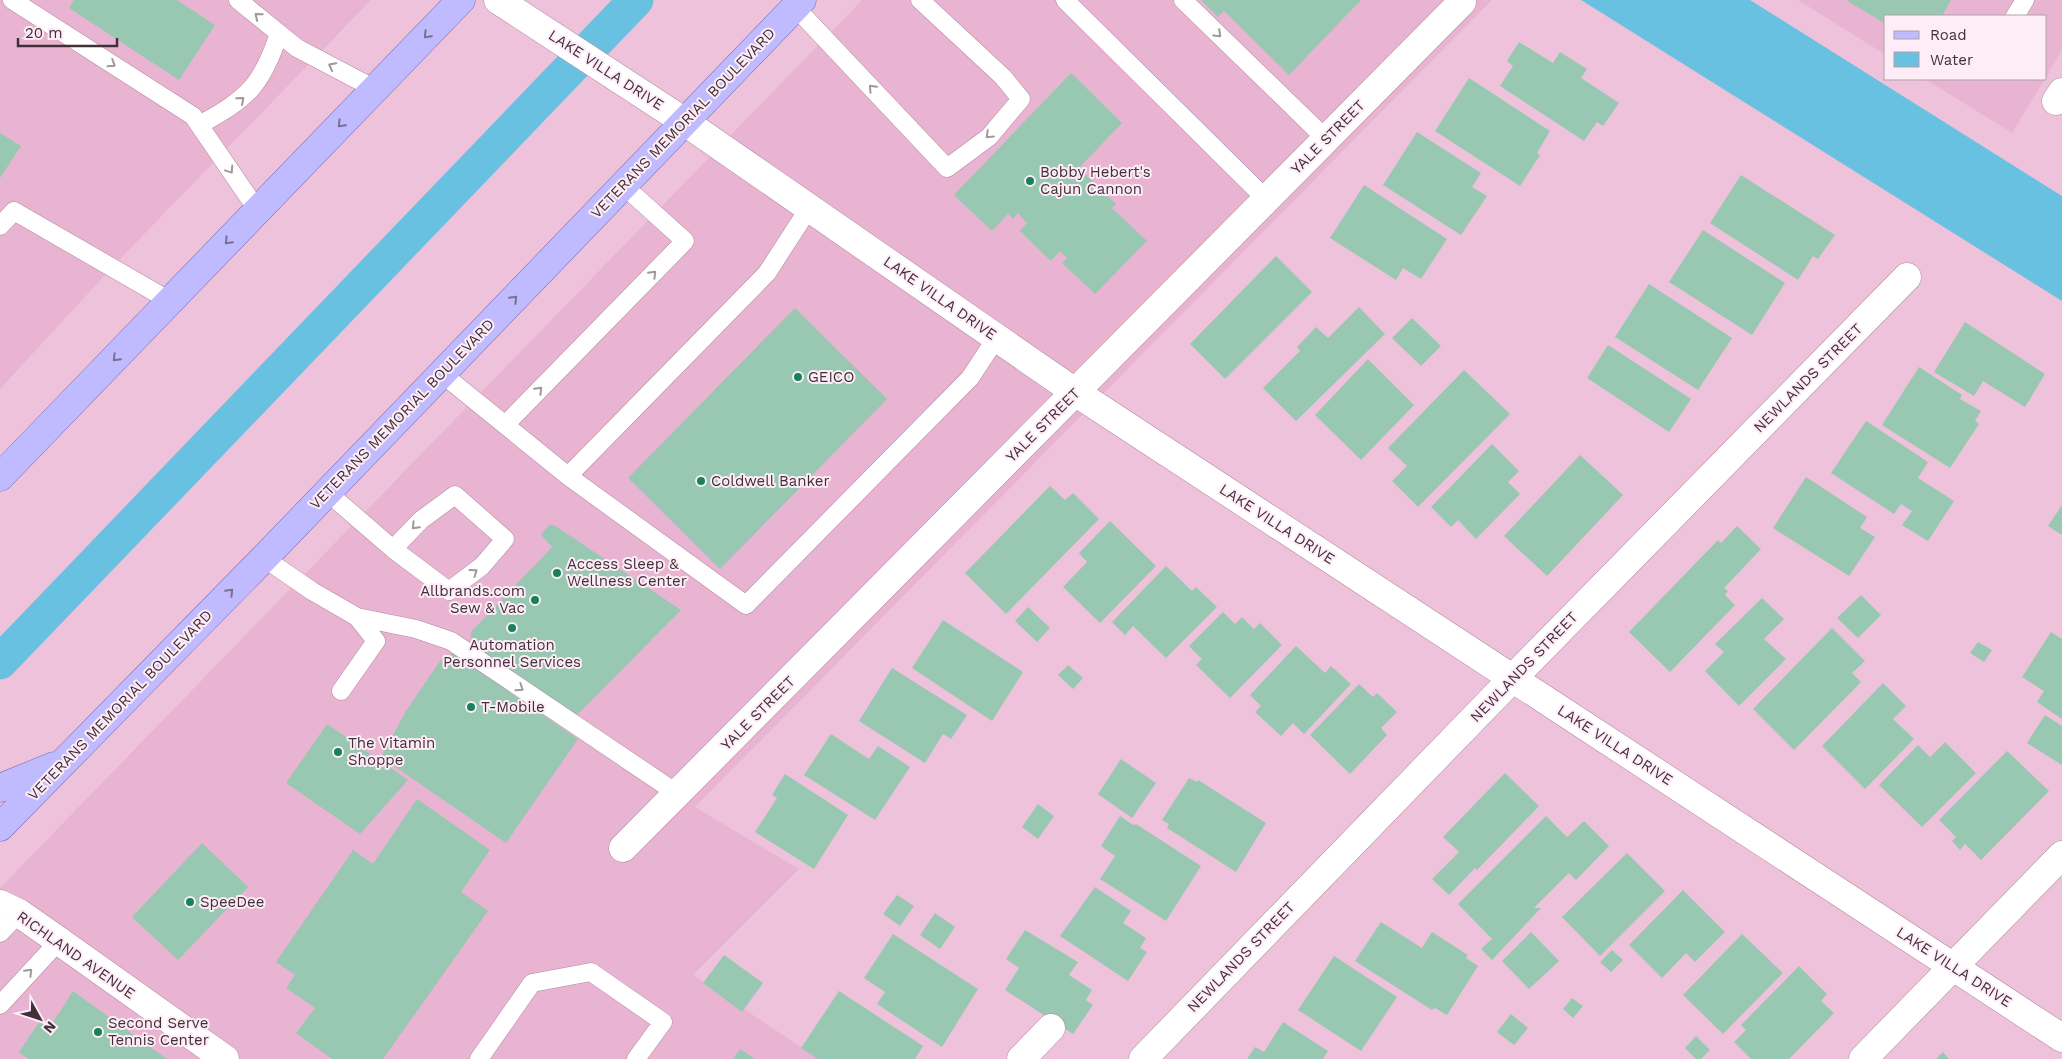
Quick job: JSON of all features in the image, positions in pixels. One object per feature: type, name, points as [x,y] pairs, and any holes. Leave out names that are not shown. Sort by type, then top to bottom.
[{"type":"main road","points":[[0,477],[461,0]]},
{"type":"main road","name":"VETERANS MEMORIAL BOULEVARD","points":[[0,827],[264,558],[798,3]]},
{"type":"main road","points":[[0,788],[65,761]]},
{"type":"street","name":"LAKE VILLA DRIVE","points":[[498,0],[685,122],[1076,392],[2062,1038]]},
{"type":"street","name":"YALE STREET","points":[[623,848],[1462,2]]},
{"type":"street","name":"NEWLANDS STREET","points":[[1143,1059],[1513,678],[1907,277]]},
{"type":"street","points":[[1862,1059],[2062,855]]},
{"type":"street","name":"RICHLAND AVENUE","points":[[9,909],[59,941],[224,1059]]},
{"type":"street","points":[[1021,1059],[1051,1028]]},
{"type":"lane","points":[[12,0],[193,116],[258,211]]},
{"type":"lane","points":[[238,0],[298,48],[375,89]]},
{"type":"lane","points":[[798,3],[947,168],[988,137],[1021,99],[1003,77],[920,0]]},
{"type":"lane","points":[[1065,0],[1266,200]]},
{"type":"lane","points":[[1183,0],[1326,139]]},
{"type":"lane","points":[[2016,15],[2025,0]]},
{"type":"lane","points":[[199,125],[234,106],[249,93],[262,75],[279,33]]},
{"type":"lane","points":[[505,424],[686,241],[624,186]]},
{"type":"lane","points":[[568,476],[767,273],[809,208]]},
{"type":"lane","points":[[0,226],[14,211],[170,301]]},
{"type":"lane","points":[[441,374],[568,476],[746,605],[970,378],[997,337]]},
{"type":"lane","points":[[327,492],[393,549],[449,590],[482,566],[505,539],[455,495],[421,520],[393,549]]},
{"type":"lane","points":[[264,558],[312,591],[357,617],[416,629],[450,641],[678,794]]},
{"type":"lane","points":[[341,691],[376,640],[357,617]]},
{"type":"lane","points":[[0,933],[9,909]]},
{"type":"lane","points":[[0,1005],[59,941]]},
{"type":"lane","points":[[479,1059],[532,983],[591,972],[663,1022],[636,1059]]},
{"type":"shaded area","points":[[0,0],[371,0],[120,259],[0,389]]},
{"type":"shaded area","points":[[862,0],[1492,0],[695,807],[799,869],[693,975],[819,1059],[0,1059],[0,888]]},
{"type":"shaded area","points":[[1798,0],[2062,0],[2062,50],[2047,75],[2047,15],[1884,15],[1884,54]]},
{"type":"shaded area","points":[[1927,80],[2044,80],[2012,133]]},
{"type":"water","points":[[1581,0],[1750,0],[2062,196],[2062,301]]},
{"type":"building","points":[[74,0],[177,0],[215,25],[179,80],[69,8]]},
{"type":"building","points":[[1201,0],[1361,0],[1289,75],[1224,11],[1218,17]]},
{"type":"building","points":[[1846,0],[1951,0],[1943,15],[1884,15],[1884,23]]},
{"type":"building","points":[[1519,42],[1553,63],[1560,52],[1587,69],[1581,78],[1619,103],[1603,126],[1597,122],[1584,141],[1500,86],[1513,66],[1507,61]]},
{"type":"building","name":"Bobby Hebert's Cajun Cannon","points":[[1071,73],[1122,123],[1079,168],[1116,204],[1112,208],[1147,241],[1095,294],[1062,263],[1067,258],[1060,251],[1051,261],[1020,231],[1027,223],[1018,213],[1013,219],[1008,214],[992,231],[954,195]]},
{"type":"building","points":[[1469,78],[1550,131],[1537,153],[1540,155],[1520,186],[1435,131]]},
{"type":"building","points":[[1417,132],[1481,173],[1472,187],[1487,196],[1461,235],[1383,185]]},
{"type":"building","points":[[0,133],[21,146],[0,178]]},
{"type":"building","points":[[1741,175],[1835,235],[1818,259],[1813,256],[1798,280],[1710,223]]},
{"type":"building","points":[[1364,185],[1447,239],[1421,279],[1403,268],[1396,280],[1330,238]]},
{"type":"building","points":[[1703,230],[1785,283],[1752,335],[1669,282]]},
{"type":"building","points":[[1276,256],[1312,292],[1225,379],[1190,344]]},
{"type":"building","points":[[1649,284],[1732,338],[1698,390],[1615,337]]},
{"type":"building","points":[[1359,307],[1385,334],[1296,421],[1263,388],[1300,351],[1297,347],[1316,327],[1328,338]]},
{"type":"building","points":[[795,308],[887,399],[720,569],[628,478]]},
{"type":"building","points":[[1412,318],[1441,346],[1421,366],[1392,338]]},
{"type":"building","points":[[1965,322],[2045,374],[2025,407],[1983,381],[1974,396],[1934,372]]},
{"type":"building","points":[[1608,345],[1691,399],[1669,432],[1587,378]]},
{"type":"building","points":[[1368,359],[1414,405],[1361,460],[1315,415]]},
{"type":"building","points":[[1919,367],[1962,395],[1960,399],[1981,411],[1975,421],[1979,424],[1950,468],[1882,425]]},
{"type":"building","points":[[1464,370],[1510,414],[1418,507],[1392,481],[1407,466],[1388,448]]},
{"type":"building","points":[[1866,421],[1928,462],[1918,478],[1954,501],[1928,541],[1902,525],[1912,511],[1901,504],[1894,514],[1831,473]]},
{"type":"building","points":[[1492,444],[1519,471],[1508,482],[1520,494],[1476,539],[1458,520],[1451,527],[1431,507]]},
{"type":"building","points":[[1580,455],[1623,495],[1547,576],[1504,536]]},
{"type":"building","points":[[1806,477],[1867,517],[1860,528],[1875,537],[1849,576],[1773,528]]},
{"type":"building","points":[[1050,486],[1065,500],[1073,493],[1099,519],[1006,614],[965,573]]},
{"type":"building","points":[[2062,505],[2062,535],[2048,526]]},
{"type":"building","points":[[1110,521],[1156,566],[1100,623],[1063,587],[1087,562],[1079,553]]},
{"type":"building","points":[[549,525],[554,525],[681,610],[578,714],[572,716],[471,648],[471,632],[552,547],[541,535]]},
{"type":"building","points":[[1737,526],[1761,549],[1724,588],[1728,591],[1725,595],[1735,605],[1670,672],[1629,632],[1718,540],[1721,543]]},
{"type":"building","points":[[1166,566],[1192,591],[1196,587],[1217,607],[1166,658],[1133,626],[1125,635],[1112,622]]},
{"type":"building","points":[[1861,595],[1881,615],[1858,638],[1837,618]]},
{"type":"building","points":[[1762,598],[1784,619],[1764,639],[1786,659],[1739,706],[1705,671],[1724,652],[1715,644]]},
{"type":"building","points":[[1028,607],[1050,628],[1037,642],[1015,621]]},
{"type":"building","points":[[1223,612],[1235,624],[1242,617],[1254,629],[1260,623],[1282,645],[1230,698],[1196,665],[1202,659],[1189,646]]},
{"type":"building","points":[[943,620],[1023,672],[992,721],[912,668]]},
{"type":"building","points":[[1832,628],[1865,661],[1852,673],[1861,682],[1794,750],[1753,709]]},
{"type":"building","points":[[2051,632],[2062,639],[2062,719],[2037,702],[2044,691],[2022,677]]},
{"type":"building","points":[[1978,642],[1992,650],[1984,662],[1970,653]]},
{"type":"building","points":[[1296,646],[1325,673],[1331,666],[1351,684],[1304,734],[1293,723],[1281,736],[1255,712],[1261,706],[1250,695]]},
{"type":"building","points":[[452,653],[578,739],[506,843],[381,757],[406,711],[440,661]]},
{"type":"building","points":[[1068,665],[1083,678],[1073,689],[1058,675]]},
{"type":"building","points":[[892,668],[967,715],[951,739],[943,734],[925,763],[859,721]]},
{"type":"building","points":[[1883,683],[1906,706],[1893,719],[1914,739],[1865,789],[1822,746]]},
{"type":"building","points":[[1359,684],[1373,697],[1377,693],[1397,712],[1381,728],[1387,735],[1350,774],[1310,735]]},
{"type":"building","points":[[2045,715],[2062,726],[2062,765],[2027,743]]},
{"type":"building","name":"The Vitamin Shoppe","points":[[327,724],[408,780],[360,834],[286,783]]},
{"type":"building","points":[[831,734],[869,759],[878,746],[910,767],[875,820],[804,775]]},
{"type":"building","points":[[1945,742],[1976,773],[1922,827],[1879,785],[1918,745],[1930,757]]},
{"type":"building","points":[[2007,751],[2049,791],[1981,860],[1965,844],[1960,850],[1952,841],[1956,837],[1939,820]]},
{"type":"building","points":[[1121,759],[1156,783],[1132,818],[1098,794]]},
{"type":"building","points":[[1505,773],[1539,806],[1477,870],[1475,868],[1449,895],[1432,879],[1459,852],[1443,837]]},
{"type":"building","points":[[785,774],[848,815],[814,869],[755,832],[777,798],[772,795]]},
{"type":"building","points":[[1189,778],[1197,782],[1198,780],[1266,823],[1236,872],[1167,828],[1169,824],[1162,820]]},
{"type":"building","points":[[417,799],[490,850],[461,892],[488,911],[383,1059],[332,1059],[296,1033],[315,1008],[286,988],[295,975],[276,962],[353,850],[373,864]]},
{"type":"building","points":[[1038,804],[1054,816],[1038,839],[1022,827]]},
{"type":"building","points":[[1120,816],[1133,825],[1136,824],[1201,866],[1166,921],[1100,879],[1115,856],[1101,846]]},
{"type":"building","points":[[1546,816],[1567,837],[1584,821],[1609,846],[1576,880],[1569,873],[1534,908],[1541,908],[1492,960],[1481,949],[1492,939],[1458,904]]},
{"type":"building","name":"SpeeDee","points":[[202,843],[248,887],[178,960],[132,917]]},
{"type":"building","points":[[1627,853],[1665,891],[1600,956],[1562,917]]},
{"type":"building","points":[[1095,887],[1131,911],[1123,923],[1146,938],[1140,948],[1147,952],[1128,981],[1060,936]]},
{"type":"building","points":[[1683,890],[1725,932],[1695,962],[1686,953],[1662,978],[1629,945]]},
{"type":"building","points":[[897,895],[914,906],[900,926],[883,914]]},
{"type":"building","points":[[935,913],[955,927],[940,949],[920,935]]},
{"type":"building","points":[[1381,922],[1422,948],[1432,932],[1468,955],[1466,958],[1478,966],[1447,1015],[1435,1008],[1432,1010],[1355,961]]},
{"type":"building","points":[[1025,930],[1078,962],[1069,975],[1092,990],[1086,1000],[1093,1005],[1073,1034],[1005,990],[1019,968],[1006,959]]},
{"type":"building","points":[[1531,932],[1559,961],[1529,989],[1502,961]]},
{"type":"building","points":[[893,934],[978,989],[942,1047],[877,1004],[885,992],[864,978]]},
{"type":"building","points":[[1742,934],[1783,973],[1723,1034],[1683,995]]},
{"type":"building","points":[[1612,950],[1623,960],[1611,972],[1600,962]]},
{"type":"building","points":[[724,955],[763,983],[742,1012],[703,983]]},
{"type":"building","points":[[1334,956],[1397,997],[1361,1051],[1298,1010]]},
{"type":"building","points":[[1799,966],[1827,994],[1821,1001],[1834,1013],[1789,1059],[1751,1059],[1734,1042],[1746,1030],[1741,1025]]},
{"type":"building","points":[[73,991],[167,1059],[28,1059],[19,1052],[42,1018],[52,1024]]},
{"type":"building","points":[[839,991],[923,1046],[915,1059],[818,1059],[801,1048]]},
{"type":"building","points":[[1572,998],[1583,1006],[1573,1018],[1563,1009]]},
{"type":"building","points":[[1511,1014],[1528,1028],[1514,1045],[1497,1032]]},
{"type":"building","points":[[1283,1022],[1328,1051],[1323,1059],[1247,1059],[1255,1047],[1264,1052]]},
{"type":"building","points":[[1696,1036],[1710,1050],[1701,1059],[1696,1059],[1685,1048]]},
{"type":"building","points":[[740,1049],[755,1059],[733,1059]]},
{"type":"building","points":[[1943,1052],[1949,1059],[1936,1059]]},
{"type":"waterway","points":[[0,662],[636,0]]},
{"type":"place","name":"Bobby Hebert's Cajun Cannon","points":[[1030,181]]},
{"type":"place","name":"GEICO","points":[[798,377]]},
{"type":"place","name":"Coldwell Banker","points":[[701,481]]},
{"type":"place","name":"Access Sleep & Wellness Center","points":[[557,573]]},
{"type":"place","name":"Allbrands.com Sew & Vac","points":[[535,600]]},
{"type":"place","name":"Automation Personnel Services","points":[[512,628]]},
{"type":"place","name":"T-Mobile","points":[[471,707]]},
{"type":"place","name":"The Vitamin Shoppe","points":[[338,752]]},
{"type":"place","name":"SpeeDee","points":[[190,902]]},
{"type":"place","name":"Second Serve Tennis Center","points":[[98,1032]]}]
